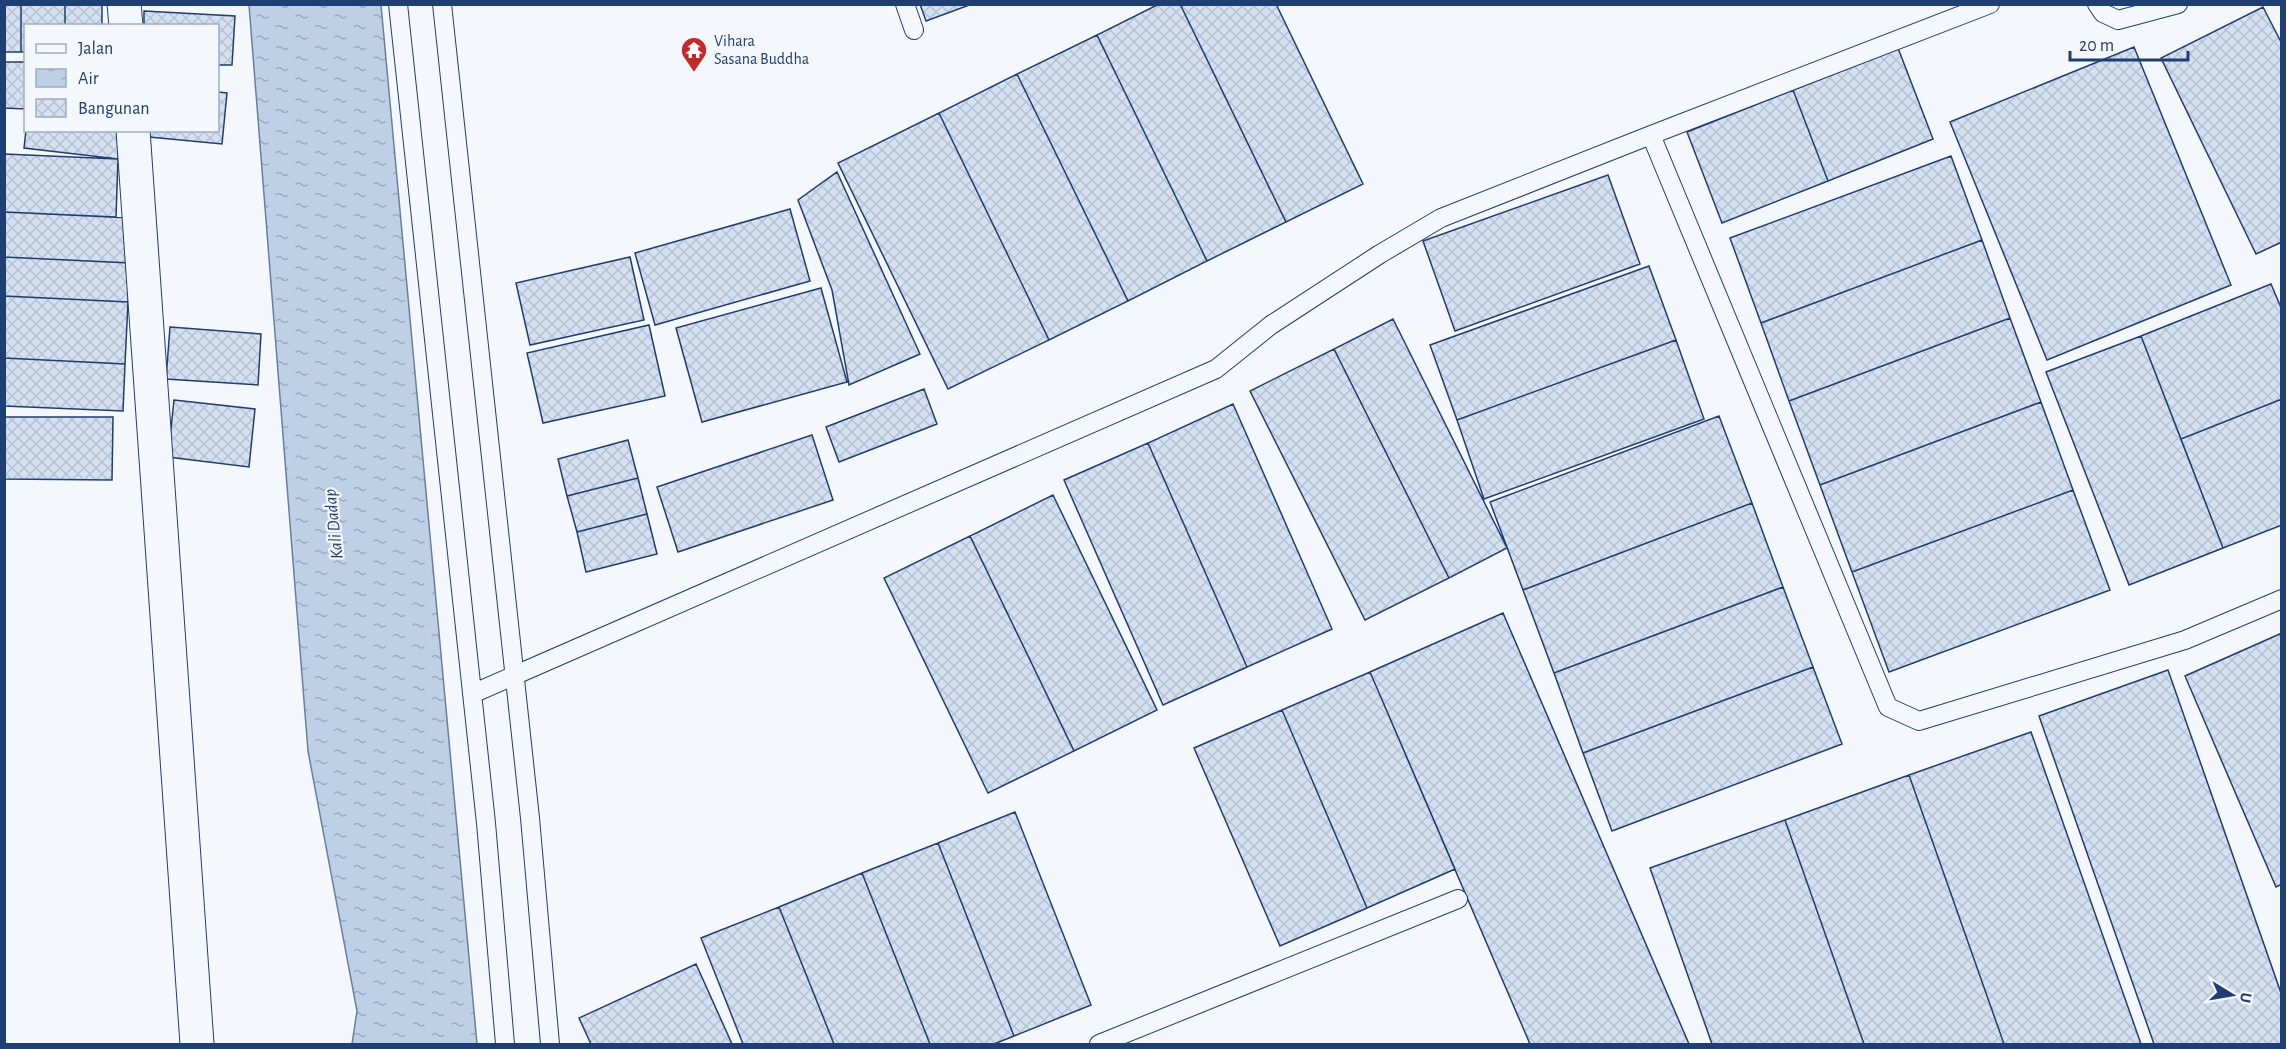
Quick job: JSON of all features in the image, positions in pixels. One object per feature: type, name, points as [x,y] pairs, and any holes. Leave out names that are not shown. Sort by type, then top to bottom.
[{"type":"street","points":[[124,4],[126,24]]},
{"type":"street","points":[[133,132],[197,1044]]},
{"type":"lane","points":[[398,4],[472,694],[505,1044]]},
{"type":"lane","points":[[442,4],[514,675],[550,1044]]},
{"type":"lane","points":[[905,4],[914,30]]},
{"type":"lane","points":[[472,694],[1216,369],[1270,325],[1380,254],[1441,218],[1990,4]]},
{"type":"lane","points":[[2097,4],[2103,13],[2118,20],[2178,4]]},
{"type":"lane","points":[[1651,135],[1888,708],[1919,721],[2185,640],[2282,599]]},
{"type":"lane","points":[[1099,1044],[1458,899]]},
{"type":"water","name":"Kali Dadap","points":[[249,5],[381,5],[477,1044],[352,1044],[357,1011],[308,751]]},
{"type":"building","points":[[4,4],[21,4],[21,52],[4,52]]},
{"type":"building","points":[[21,4],[65,4],[65,24],[24,24],[24,52],[21,52]]},
{"type":"building","points":[[65,4],[102,4],[102,24],[65,24]]},
{"type":"building","points":[[920,4],[972,4],[926,21]]},
{"type":"building","points":[[1159,4],[1180,4],[1286,222],[1207,261],[1097,35]]},
{"type":"building","points":[[1180,4],[1276,4],[1363,184],[1286,222]]},
{"type":"building","points":[[2263,7],[2282,44],[2282,242],[2256,254],[2161,58]]},
{"type":"building","points":[[144,11],[235,16],[232,65],[219,65],[219,24],[144,24]]},
{"type":"building","points":[[1097,35],[1207,261],[1128,301],[1017,74]]},
{"type":"building","points":[[2134,47],[2231,285],[2047,360],[1950,122]]},
{"type":"building","points":[[1898,48],[1933,139],[1828,181],[1793,90]]},
{"type":"building","points":[[4,62],[24,62],[24,109],[4,108]]},
{"type":"building","points":[[1017,74],[1128,301],[1049,340],[939,113]]},
{"type":"building","points":[[1793,90],[1828,181],[1722,223],[1687,132]]},
{"type":"building","points":[[219,92],[227,93],[222,144],[139,136],[139,132],[219,132]]},
{"type":"building","points":[[939,113],[1049,340],[948,389],[838,163]]},
{"type":"building","points":[[26,132],[122,132],[118,159],[24,148]]},
{"type":"building","points":[[4,154],[118,159],[116,217],[4,212]]},
{"type":"building","points":[[1951,156],[1982,240],[1761,323],[1730,238]]},
{"type":"building","points":[[837,172],[920,354],[849,385],[832,290],[798,200]]},
{"type":"building","points":[[1608,175],[1640,264],[1455,331],[1423,241]]},
{"type":"building","points":[[790,209],[810,281],[655,325],[635,253]]},
{"type":"building","points":[[4,212],[132,218],[130,263],[4,257]]},
{"type":"building","points":[[1982,240],[2010,318],[1789,401],[1761,323]]},
{"type":"building","points":[[4,257],[130,263],[128,302],[4,296]]},
{"type":"building","points":[[630,257],[644,320],[530,345],[516,283]]},
{"type":"building","points":[[1649,266],[1676,340],[1457,420],[1430,345]]},
{"type":"building","points":[[2271,284],[2282,310],[2282,399],[2181,439],[2141,336]]},
{"type":"building","points":[[821,288],[847,382],[702,422],[676,328]]},
{"type":"building","points":[[4,296],[128,302],[125,364],[4,358]]},
{"type":"building","points":[[2010,318],[2041,402],[1820,485],[1789,401]]},
{"type":"building","points":[[1393,319],[1507,548],[1449,578],[1334,349]]},
{"type":"building","points":[[649,325],[665,396],[543,423],[527,353]]},
{"type":"building","points":[[170,327],[261,334],[258,385],[166,379]]},
{"type":"building","points":[[2141,336],[2223,548],[2129,585],[2046,372]]},
{"type":"building","points":[[1676,340],[1704,419],[1484,499],[1457,420]]},
{"type":"building","points":[[1334,349],[1449,578],[1365,620],[1250,391]]},
{"type":"building","points":[[4,358],[125,364],[123,411],[4,406]]},
{"type":"building","points":[[924,389],[937,424],[839,462],[826,427]]},
{"type":"building","points":[[2282,399],[2282,525],[2223,548],[2181,439]]},
{"type":"building","points":[[174,400],[255,409],[249,467],[168,457]]},
{"type":"building","points":[[2041,402],[2073,490],[1852,572],[1820,485]]},
{"type":"building","points":[[1233,404],[1332,629],[1247,667],[1148,443]]},
{"type":"building","points":[[1719,416],[1752,503],[1523,590],[1490,502]]},
{"type":"building","points":[[4,417],[113,417],[112,480],[4,479]]},
{"type":"building","points":[[812,435],[833,500],[678,552],[657,487]]},
{"type":"building","points":[[628,440],[638,478],[567,496],[558,459]]},
{"type":"building","points":[[1148,443],[1247,667],[1163,705],[1064,480]]},
{"type":"building","points":[[638,478],[647,514],[577,532],[567,496]]},
{"type":"building","points":[[2073,490],[2110,590],[1889,672],[1852,572]]},
{"type":"building","points":[[1053,495],[1157,710],[1074,751],[970,536]]},
{"type":"building","points":[[1752,503],[1783,587],[1554,673],[1523,590]]},
{"type":"building","points":[[647,514],[657,554],[586,572],[577,532]]},
{"type":"building","points":[[970,536],[1074,751],[988,793],[884,578]]},
{"type":"building","points":[[1783,587],[1813,667],[1583,753],[1554,673]]},
{"type":"building","points":[[1503,613],[1689,1044],[1530,1044],[1370,672]]},
{"type":"building","points":[[2282,633],[2282,884],[2276,887],[2185,676]]},
{"type":"building","points":[[1813,667],[1842,744],[1612,831],[1583,753]]},
{"type":"building","points":[[2168,670],[2282,996],[2282,1044],[2154,1044],[2039,716]]},
{"type":"building","points":[[1370,672],[1455,869],[1367,908],[1282,710]]},
{"type":"building","points":[[1282,710],[1367,908],[1280,946],[1194,748]]},
{"type":"building","points":[[2031,732],[2141,1044],[2004,1044],[1909,775]]},
{"type":"building","points":[[1909,775],[2004,1044],[1864,1044],[1785,820]]},
{"type":"building","points":[[1015,812],[1091,1005],[1014,1036],[938,843]]},
{"type":"building","points":[[1785,820],[1864,1044],[1712,1044],[1650,868]]},
{"type":"building","points":[[938,843],[1014,1036],[994,1044],[930,1044],[862,873]]},
{"type":"building","points":[[862,873],[930,1044],[834,1044],[779,907]]},
{"type":"building","points":[[779,907],[834,1044],[743,1044],[701,938]]},
{"type":"building","points":[[696,964],[732,1044],[591,1044],[579,1018]]},
{"type":"place","name":"Vihara Sasana Buddha","points":[[694,73]]}]
